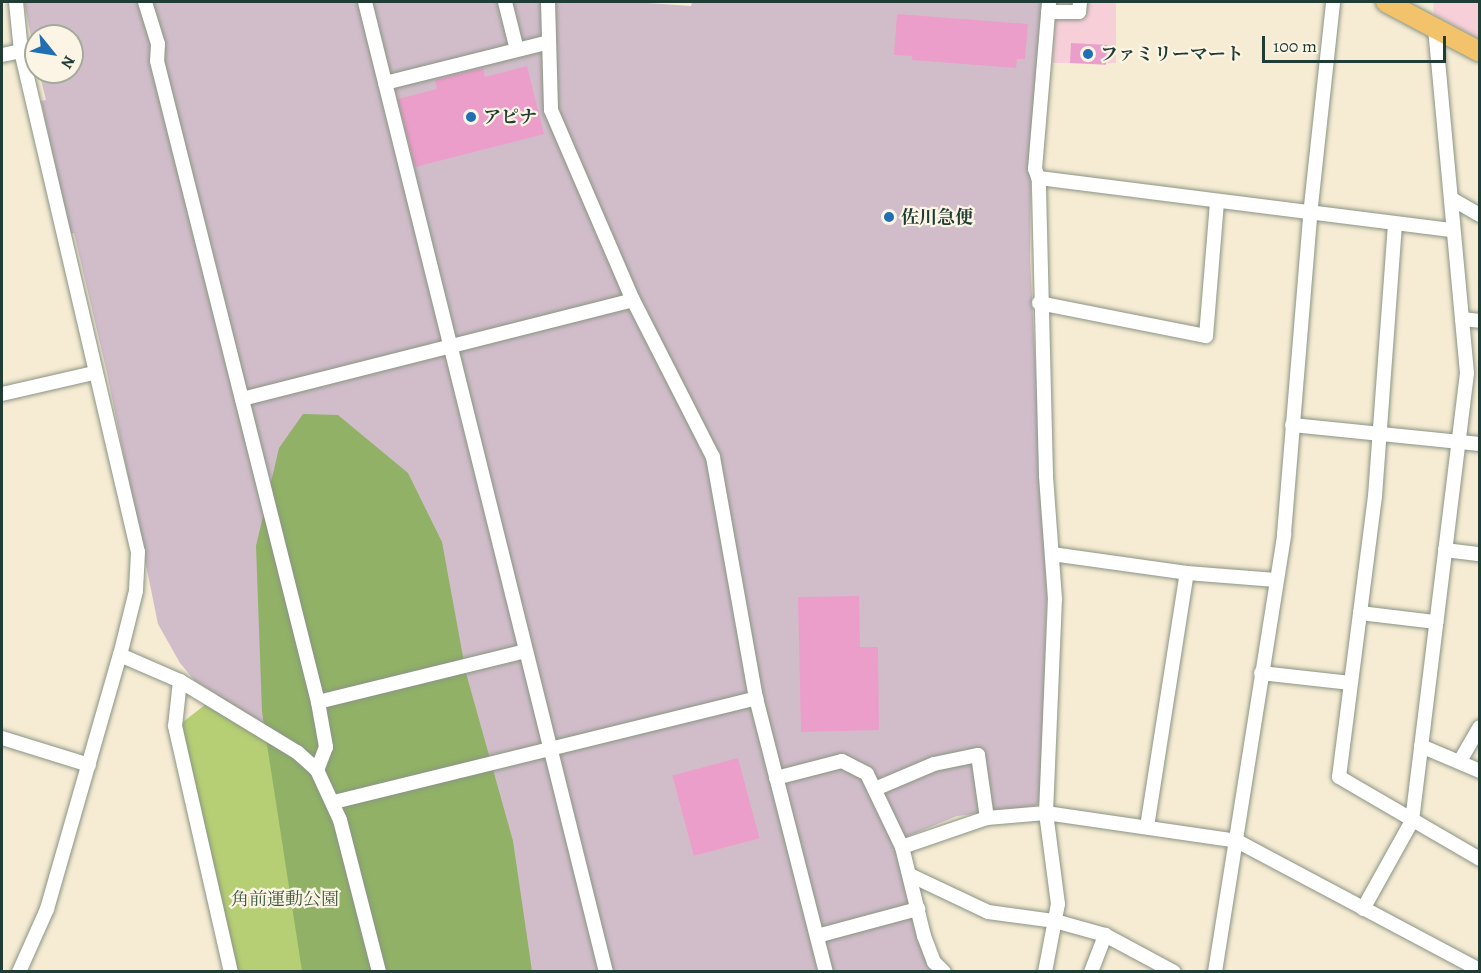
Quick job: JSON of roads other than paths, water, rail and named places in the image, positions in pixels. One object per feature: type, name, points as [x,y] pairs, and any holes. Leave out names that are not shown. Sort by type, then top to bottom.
[{"type":"highway","points":[[1386,2],[1479,52]]},
{"type":"street","points":[[16,2],[21,51],[94,373],[138,552],[136,591],[89,765],[47,909],[19,972]]},
{"type":"street","points":[[146,2],[158,44],[157,61],[318,702],[326,747],[317,770]]},
{"type":"street","points":[[365,2],[606,972]]},
{"type":"street","points":[[505,2],[517,50]]},
{"type":"street","points":[[548,2],[551,110],[633,300],[714,457],[756,698],[826,972]]},
{"type":"street","points":[[1046,972],[1058,904],[1046,813],[1055,599],[1039,303],[1039,178],[1035,169],[1048,7],[1079,12],[1080,2]]},
{"type":"street","points":[[1215,972],[1276,580],[1310,215],[1333,2]]},
{"type":"street","points":[[1363,909],[1412,820],[1445,550],[1461,440],[1467,373],[1435,27]]},
{"type":"street","points":[[385,83],[549,42]]},
{"type":"street","points":[[2,56],[21,51]]},
{"type":"street","points":[[1039,178],[1310,215],[1453,230]]},
{"type":"street","points":[[1452,199],[1479,215]]},
{"type":"street","points":[[1039,303],[1206,336],[1217,203]]},
{"type":"street","points":[[1395,224],[1377,434],[1375,496],[1339,777],[1479,859]]},
{"type":"street","points":[[242,399],[633,300]]},
{"type":"street","points":[[1461,319],[1479,321]]},
{"type":"street","points":[[2,394],[94,373]]},
{"type":"street","points":[[1292,425],[1461,440],[1479,444]]},
{"type":"street","points":[[1445,550],[1479,555]]},
{"type":"street","points":[[1052,554],[1187,573],[1276,580]]},
{"type":"street","points":[[1147,827],[1187,573]]},
{"type":"street","points":[[1360,613],[1436,622]]},
{"type":"street","points":[[318,702],[526,651]]},
{"type":"street","points":[[120,655],[180,681],[297,752],[317,770],[334,802],[379,972]]},
{"type":"street","points":[[1261,673],[1350,683]]},
{"type":"street","points":[[180,681],[175,726],[231,972]]},
{"type":"street","points":[[334,802],[756,698]]},
{"type":"street","points":[[1460,761],[1479,727]]},
{"type":"street","points":[[2,738],[89,765]]},
{"type":"street","points":[[1421,746],[1479,771]]},
{"type":"street","points":[[875,789],[934,764],[978,755],[987,818]]},
{"type":"street","points":[[776,778],[842,760],[867,774],[903,847],[912,876],[924,936],[934,962],[943,971]]},
{"type":"street","points":[[903,847],[987,818],[1046,813],[1236,841],[1479,970]]},
{"type":"street","points":[[912,876],[988,912],[1055,921],[1105,935],[1174,972]]},
{"type":"street","points":[[817,936],[918,909]]},
{"type":"street","points":[[1091,972],[1105,935]]},
{"type":"place","name":"ファミリーマート","points":[[1088,54]]},
{"type":"place","name":"アピナ","points":[[471,117]]},
{"type":"place","name":"佐川急便","points":[[889,217]]},
{"type":"park label","name":"角前運動公園","points":[[285,899]]}]
